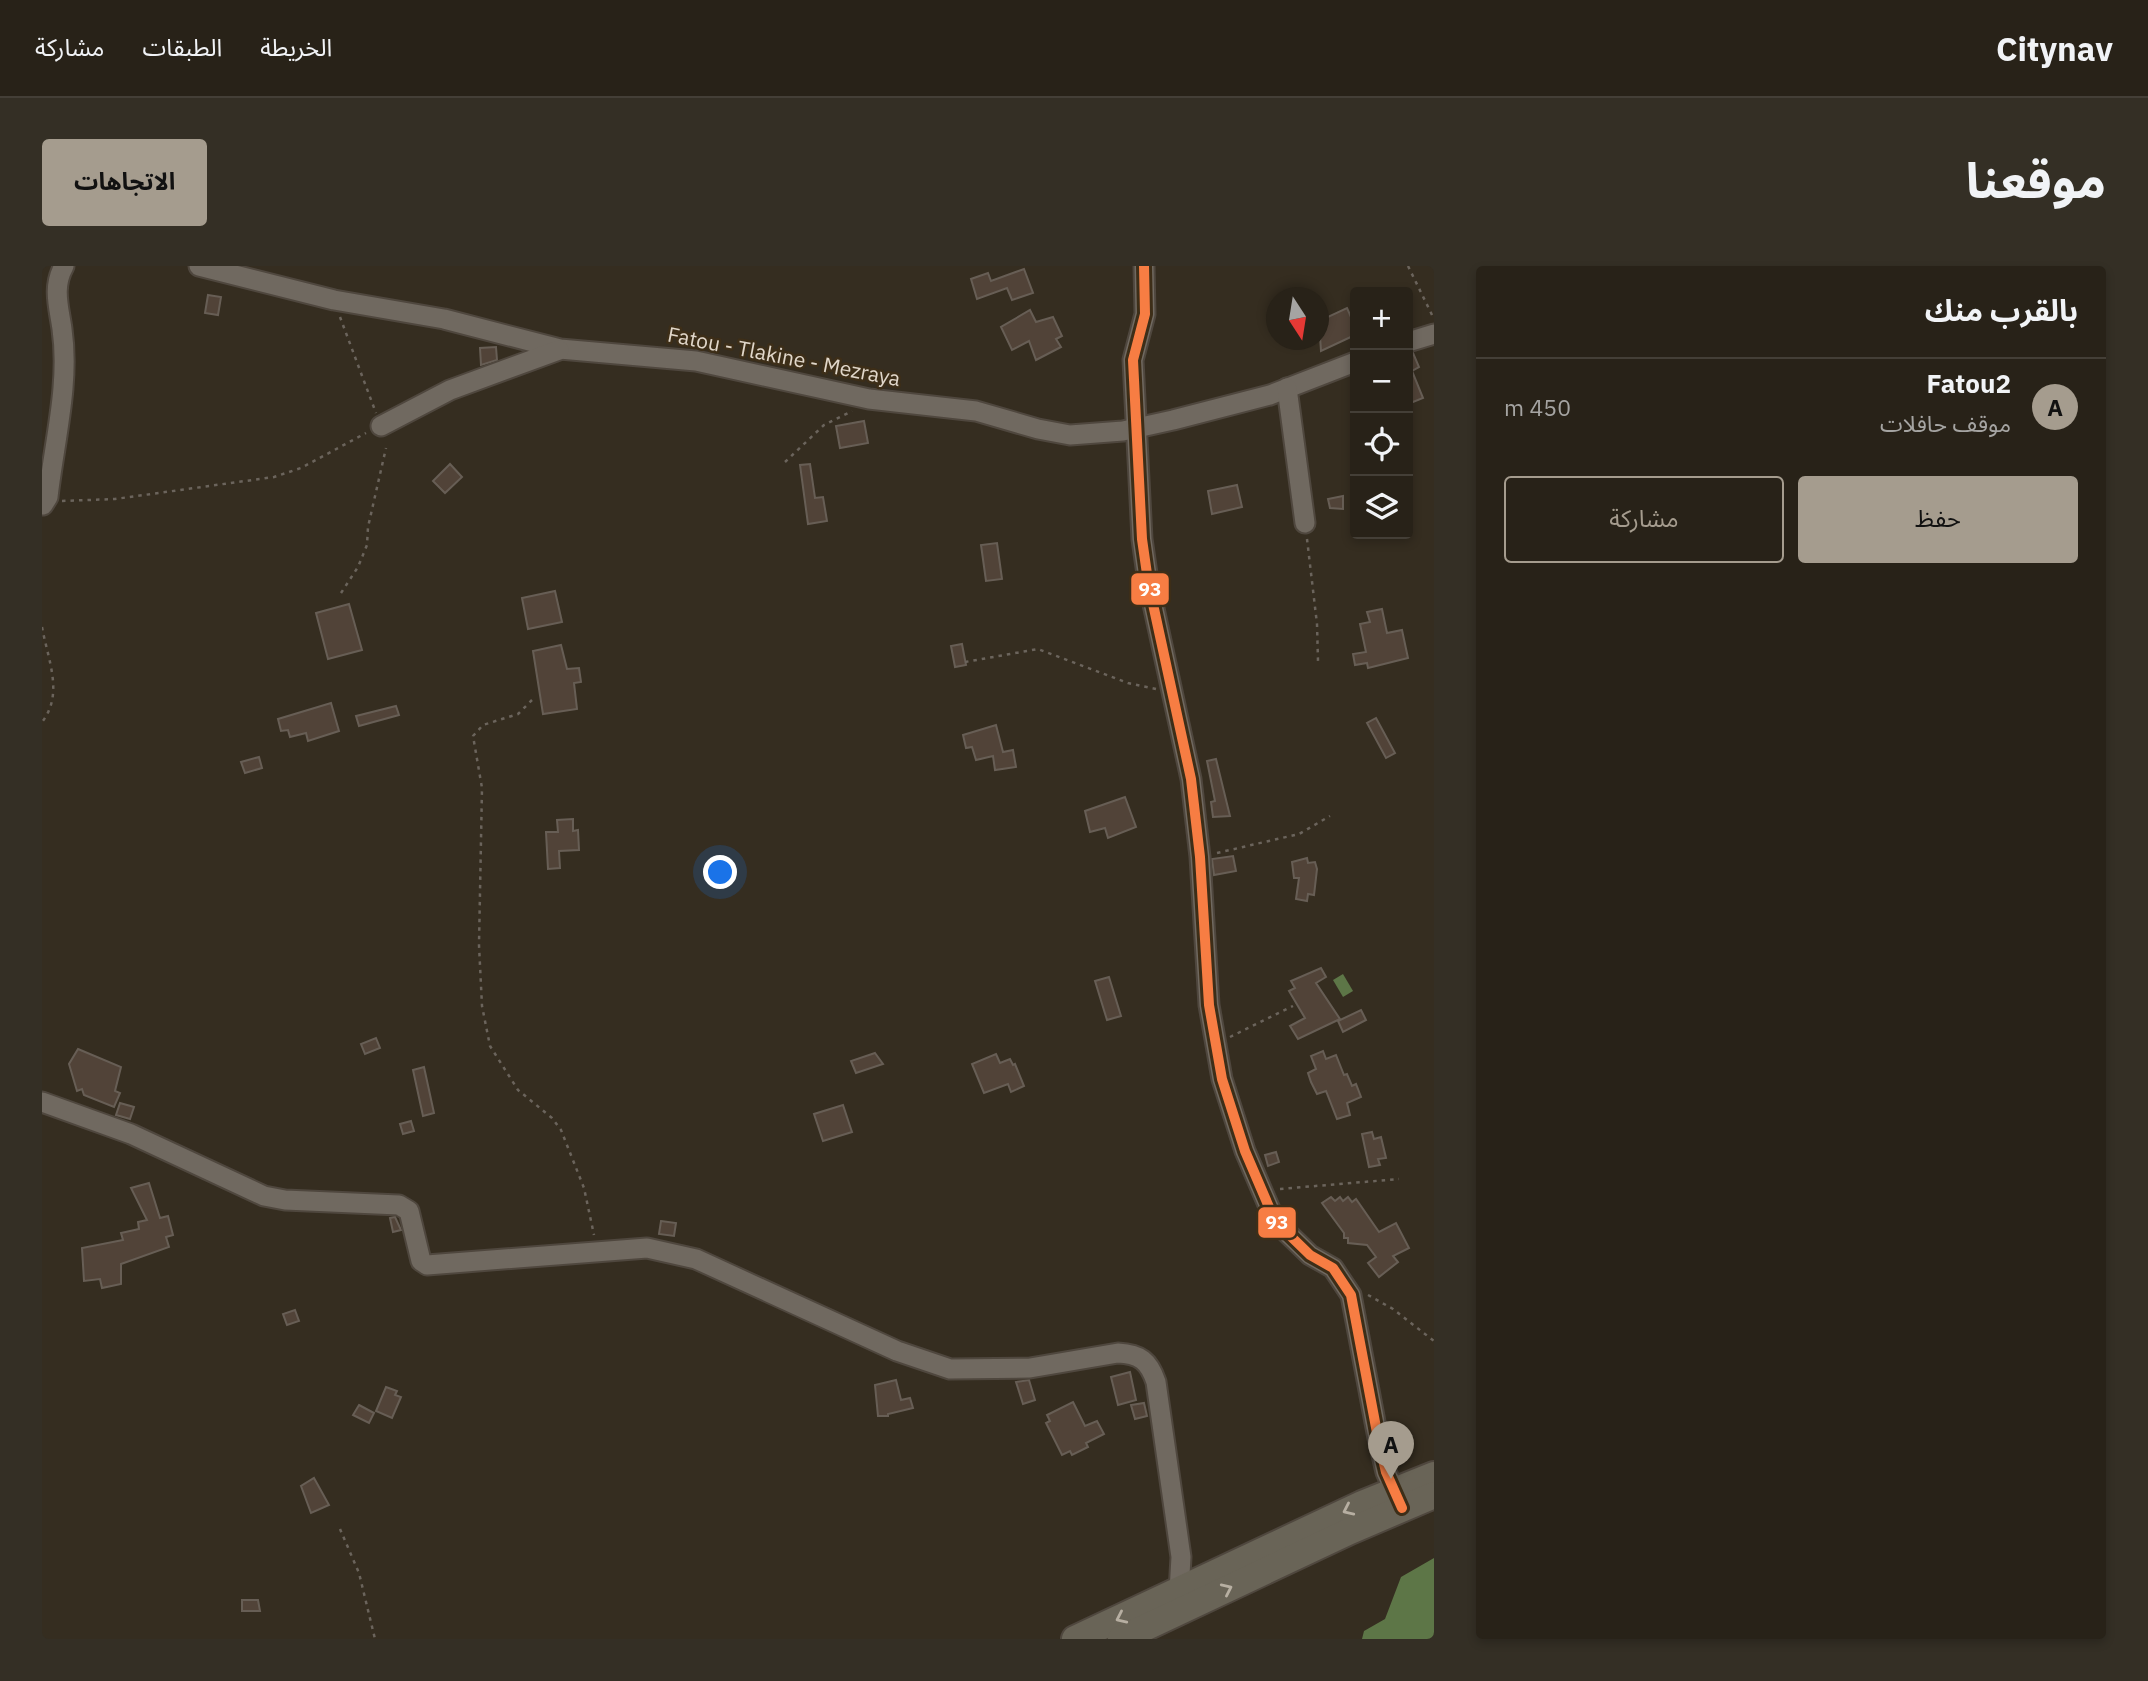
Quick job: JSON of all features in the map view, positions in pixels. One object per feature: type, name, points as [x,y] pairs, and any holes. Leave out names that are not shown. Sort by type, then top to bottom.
[{"type":"main road","points":[[1075,1639],[1182,1600],[1398,1499],[1434,1475]]},
{"type":"main road","points":[[1398,1499],[1434,1495]]},
{"type":"main road","points":[[1121,1639],[1182,1600]]},
{"type":"street","points":[[43,506],[48,497],[59,418],[62,333],[56,284],[64,266]]},
{"type":"street","name":"Fatou - Tlakine - Mezraya","points":[[199,266],[261,274],[334,300],[444,319],[560,349],[671,357],[869,399],[976,411],[1038,429],[1070,435],[1138,428],[1287,388],[1350,364]]},
{"type":"street","points":[[1144,266],[1146,314],[1139,331],[1133,360],[1139,485],[1148,581],[1191,779],[1200,857],[1209,1005],[1215,1040],[1235,1121],[1275,1221],[1289,1237],[1333,1268],[1350,1295],[1378,1438],[1398,1499]]},
{"type":"street","points":[[1413,340],[1434,334]]},
{"type":"street","points":[[381,426],[450,390],[560,349]]},
{"type":"street","points":[[1287,388],[1305,523]]},
{"type":"street","points":[[42,1102],[131,1134],[264,1196],[285,1200],[399,1205],[409,1211],[421,1261],[427,1265],[647,1248],[696,1259],[916,1359],[950,1369],[1030,1368],[1118,1353],[1132,1354],[1144,1359],[1156,1382],[1181,1557],[1182,1600]]},
{"type":"path","points":[[1408,266],[1434,319]]},
{"type":"path","points":[[43,506],[274,477],[302,467],[381,426],[334,300]]},
{"type":"path","points":[[785,462],[824,425],[869,399]]},
{"type":"path","points":[[341,593],[358,568],[367,545],[371,511],[386,448]]},
{"type":"path","points":[[1305,523],[1317,624],[1318,661]]},
{"type":"path","points":[[42,627],[55,694],[53,706],[42,722]]},
{"type":"path","points":[[965,662],[1038,649],[1128,683],[1156,689],[1159,696],[1173,695]]},
{"type":"path","points":[[532,700],[519,714],[483,726],[473,736],[482,788],[479,945],[482,1006],[490,1046],[503,1071],[526,1098],[552,1118],[565,1139],[584,1188],[597,1250]]},
{"type":"path","points":[[1200,857],[1292,836],[1330,816]]},
{"type":"path","points":[[1215,1040],[1227,1038],[1293,1006]]},
{"type":"path","points":[[1263,1194],[1277,1189],[1399,1179]]},
{"type":"path","points":[[1350,1295],[1373,1297],[1415,1324],[1434,1340]]},
{"type":"path","points":[[340,1530],[359,1573],[375,1639]]},
{"type":"shaded area","points":[[1343,974],[1353,991],[1343,997],[1333,980]]},
{"type":"shaded area","points":[[1434,1558],[1434,1639],[1362,1639],[1364,1631],[1385,1619],[1401,1577]]},
{"type":"building","points":[[1024,269],[1033,293],[1012,300],[1007,288],[977,299],[971,279],[988,273],[991,281]]},
{"type":"building","points":[[208,295],[221,297],[218,315],[205,313]]},
{"type":"building","points":[[1347,308],[1350,315],[1350,337],[1329,347],[1329,316]]},
{"type":"building","points":[[1030,310],[1036,322],[1053,317],[1062,336],[1056,339],[1061,347],[1036,360],[1029,341],[1012,350],[1001,327]]},
{"type":"building","points":[[496,347],[497,360],[481,365],[480,348]]},
{"type":"building","points":[[1413,353],[1419,367],[1413,370]]},
{"type":"building","points":[[1413,373],[1423,398],[1413,402]]},
{"type":"building","points":[[864,421],[868,443],[840,448],[836,426]]},
{"type":"building","points":[[450,464],[462,477],[445,493],[433,481]]},
{"type":"building","points":[[810,464],[815,498],[823,497],[827,521],[808,524],[800,465]]},
{"type":"building","points":[[1237,485],[1242,507],[1212,514],[1208,491]]},
{"type":"building","points":[[1343,496],[1343,509],[1330,508],[1328,499]]},
{"type":"building","points":[[997,543],[1002,579],[986,581],[981,545]]},
{"type":"building","points":[[555,591],[562,622],[528,629],[522,598]]},
{"type":"building","points":[[349,604],[362,650],[328,659],[316,613]]},
{"type":"building","points":[[1382,609],[1387,633],[1402,630],[1408,658],[1368,668],[1367,663],[1355,665],[1353,654],[1366,652],[1360,624],[1370,622],[1367,612]]},
{"type":"building","points":[[962,644],[966,665],[955,667],[951,646]]},
{"type":"building","points":[[561,645],[567,669],[579,668],[581,682],[574,683],[577,709],[543,714],[533,651]]},
{"type":"building","points":[[331,703],[339,731],[308,741],[306,733],[290,737],[288,730],[281,731],[278,719]]},
{"type":"building","points":[[396,706],[399,715],[359,726],[356,716]]},
{"type":"building","points":[[1376,718],[1395,753],[1386,758],[1367,723]]},
{"type":"building","points":[[996,725],[1003,752],[1013,750],[1016,767],[995,770],[993,756],[976,760],[972,747],[966,748],[963,735]]},
{"type":"building","points":[[259,757],[262,768],[245,773],[241,762]]},
{"type":"building","points":[[1216,759],[1230,816],[1213,817],[1211,802],[1215,801],[1207,761]]},
{"type":"building","points":[[1125,797],[1136,827],[1108,838],[1105,828],[1090,832],[1085,811]]},
{"type":"building","points":[[573,819],[573,831],[578,830],[579,850],[559,851],[560,868],[548,869],[546,832],[558,832],[557,820]]},
{"type":"building","points":[[1233,856],[1236,871],[1214,875],[1212,859]]},
{"type":"building","points":[[1307,858],[1308,863],[1315,862],[1317,869],[1314,895],[1308,894],[1307,901],[1296,899],[1299,878],[1294,878],[1292,862]]},
{"type":"building","points":[[1321,968],[1326,977],[1316,983],[1340,1019],[1298,1039],[1290,1026],[1305,1018],[1289,991],[1295,988],[1291,981]]},
{"type":"building","points":[[1109,977],[1121,1016],[1107,1020],[1095,981]]},
{"type":"building","points":[[1361,1010],[1366,1020],[1343,1032],[1338,1021]]},
{"type":"building","points":[[376,1038],[380,1048],[365,1054],[361,1044]]},
{"type":"building","points":[[78,1049],[121,1067],[115,1091],[120,1093],[114,1107],[84,1095],[82,1089],[77,1091],[69,1064]]},
{"type":"building","points":[[1323,1051],[1326,1059],[1336,1055],[1344,1075],[1347,1074],[1352,1086],[1356,1084],[1361,1097],[1347,1103],[1350,1115],[1337,1119],[1326,1091],[1317,1094],[1311,1082],[1308,1073],[1316,1069],[1311,1056]]},
{"type":"building","points":[[875,1053],[883,1064],[856,1073],[851,1061]]},
{"type":"building","points":[[996,1054],[1000,1063],[1010,1059],[1013,1065],[1015,1064],[1024,1086],[1011,1092],[1008,1084],[984,1093],[972,1064]]},
{"type":"building","points":[[424,1067],[434,1113],[423,1116],[413,1070]]},
{"type":"building","points":[[120,1103],[134,1107],[130,1119],[116,1115]]},
{"type":"building","points":[[843,1105],[852,1132],[823,1141],[814,1114]]},
{"type":"building","points":[[411,1121],[414,1131],[403,1134],[400,1124]]},
{"type":"building","points":[[1372,1132],[1374,1139],[1381,1137],[1386,1158],[1378,1159],[1380,1165],[1369,1167],[1362,1134]]},
{"type":"building","points":[[1276,1152],[1279,1162],[1268,1166],[1265,1155]]},
{"type":"building","points":[[149,1183],[160,1218],[168,1216],[173,1235],[166,1237],[169,1247],[121,1264],[121,1284],[102,1288],[100,1279],[84,1281],[82,1248],[123,1240],[121,1233],[139,1229],[138,1222],[147,1220],[131,1188]]},
{"type":"building","points":[[1331,1197],[1335,1201],[1340,1197],[1343,1201],[1348,1197],[1352,1202],[1356,1199],[1379,1232],[1396,1223],[1409,1248],[1393,1256],[1398,1262],[1379,1277],[1368,1263],[1376,1257],[1367,1245],[1348,1243],[1348,1238],[1344,1238],[1344,1233],[1322,1203]]},
{"type":"building","points":[[395,1217],[401,1230],[393,1232],[390,1218]]},
{"type":"building","points":[[661,1221],[676,1223],[674,1236],[659,1234]]},
{"type":"building","points":[[295,1310],[299,1321],[287,1325],[283,1314]]},
{"type":"building","points":[[1130,1372],[1136,1400],[1118,1405],[1111,1377]]},
{"type":"building","points":[[896,1380],[901,1400],[910,1398],[913,1408],[888,1416],[878,1416],[875,1385]]},
{"type":"building","points":[[1029,1380],[1035,1400],[1023,1404],[1016,1382]]},
{"type":"building","points":[[386,1387],[397,1391],[395,1395],[401,1397],[392,1418],[376,1411]]},
{"type":"building","points":[[1073,1402],[1085,1426],[1097,1421],[1104,1434],[1086,1443],[1088,1447],[1072,1455],[1070,1451],[1062,1455],[1046,1423],[1050,1421],[1047,1415]]},
{"type":"building","points":[[1144,1403],[1147,1416],[1135,1419],[1131,1405]]},
{"type":"building","points":[[359,1405],[374,1413],[369,1423],[353,1415]]},
{"type":"building","points":[[314,1478],[329,1505],[311,1513],[301,1486]]},
{"type":"building","points":[[242,1600],[258,1600],[260,1611],[242,1611]]},
{"type":"transit line","name":"93","points":[[1144,266],[1145,314],[1133,360],[1142,539],[1148,581],[1191,779],[1200,857],[1209,1005],[1222,1079],[1245,1151],[1275,1221],[1310,1255],[1333,1268],[1351,1295],[1386,1472],[1402,1508]]},
{"type":"place","name":"Fatou2","points":[[1391,1479]]}]
